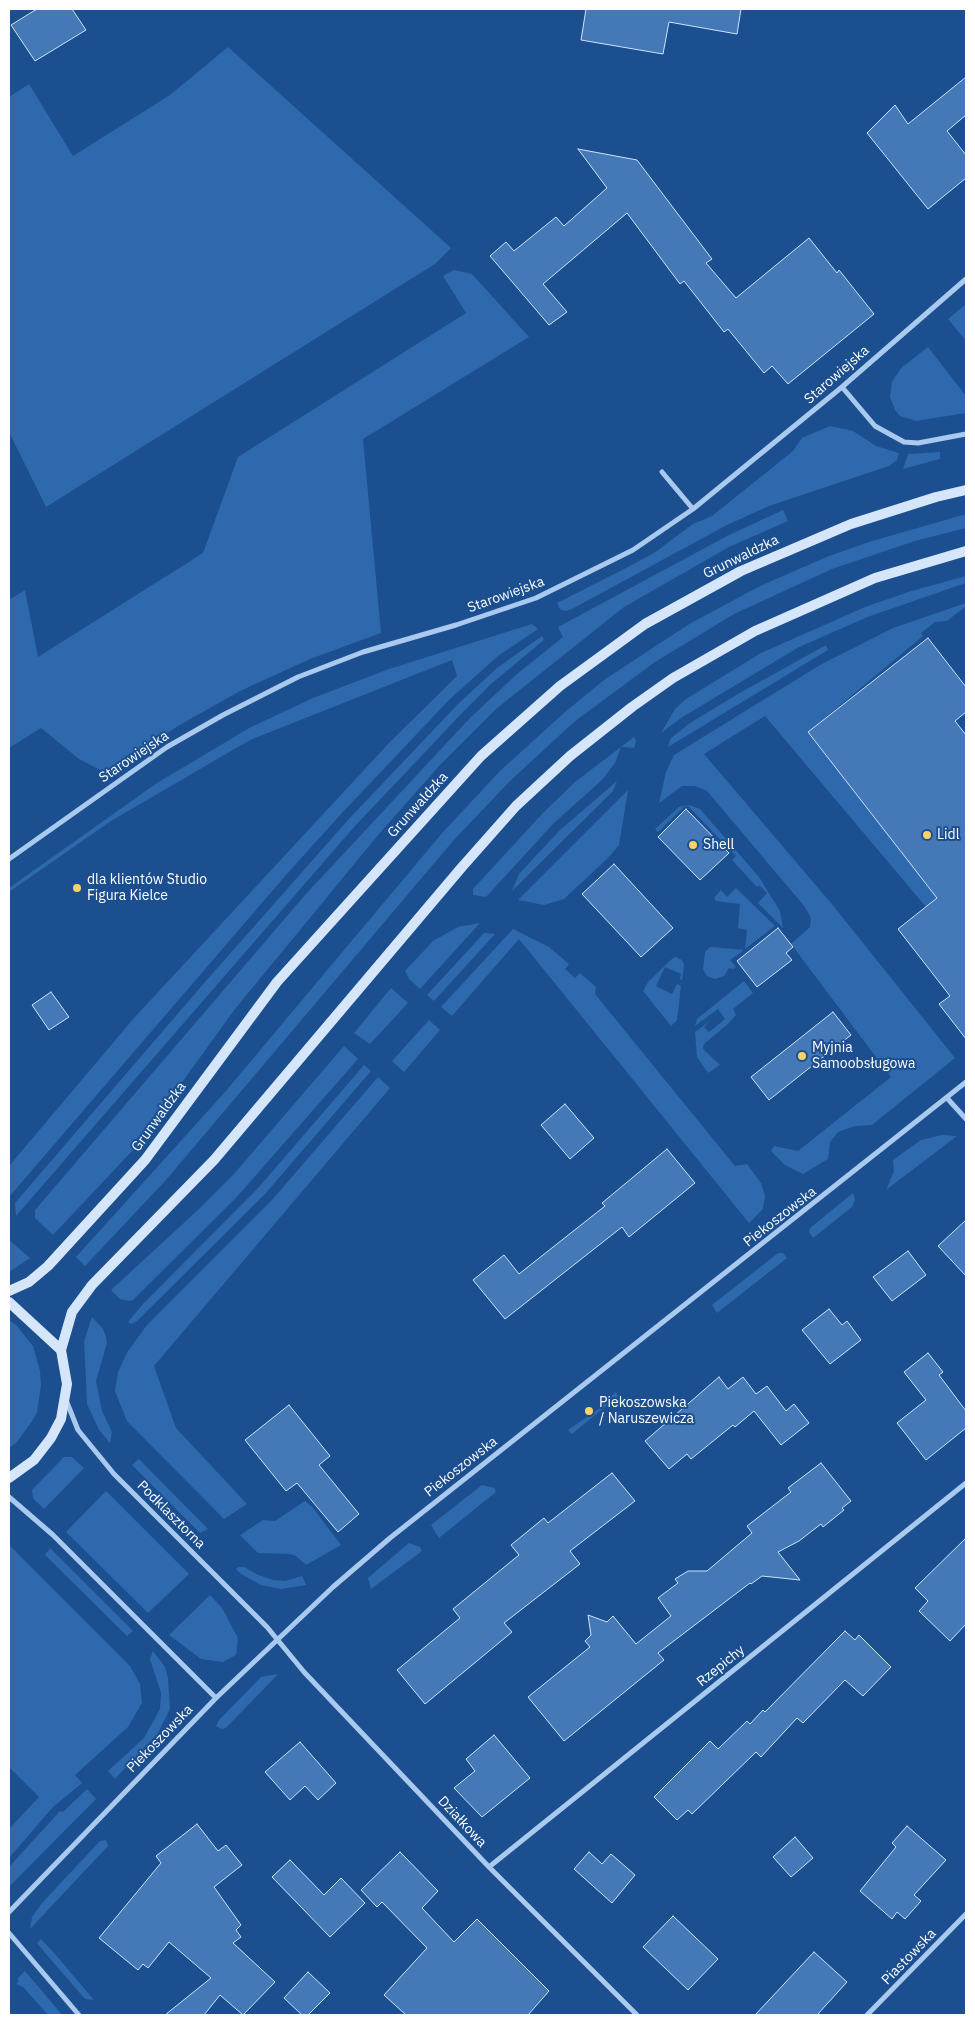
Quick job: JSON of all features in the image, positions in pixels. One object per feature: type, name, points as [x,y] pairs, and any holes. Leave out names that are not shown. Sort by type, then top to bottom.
[{"type":"main road","name":"Grunwaldzka","points":[[9,1291],[29,1282],[48,1266],[145,1160],[278,982],[481,756],[560,686],[645,624],[741,571],[850,524],[919,502],[966,490]]},
{"type":"main road","points":[[9,1478],[22,1470],[43,1449],[61,1419],[66,1398],[66,1384],[61,1350],[72,1312],[92,1285],[214,1160],[462,866],[516,806],[570,756],[651,692],[696,663],[755,631],[862,583],[966,551]]},
{"type":"main road","points":[[9,1302],[61,1350]]},
{"type":"street","name":"Starowiejska","points":[[9,859],[167,747],[223,715],[298,677],[364,652],[473,619],[548,593],[633,550],[693,509],[842,386],[966,279]]},
{"type":"street","points":[[842,386],[874,426],[904,442],[918,443],[966,434]]},
{"type":"street","points":[[662,472],[693,509]]},
{"type":"street","name":"Piekoszowska","points":[[9,1912],[216,1698],[276,1639],[390,1538],[966,1082]]},
{"type":"street","points":[[947,1098],[966,1119]]},
{"type":"street","name":"Podklasztorna","points":[[66,1398],[78,1430],[87,1444],[276,1639]]},
{"type":"street","name":"Rzepichy","points":[[489,1867],[966,1483]]},
{"type":"street","points":[[9,1497],[28,1511],[53,1535],[216,1698]]},
{"type":"street","name":"Działkowa","points":[[276,1639],[304,1672],[489,1867],[637,2015]]},
{"type":"street","name":"Piastowska","points":[[867,2015],[966,1914]]},
{"type":"street","points":[[9,1933],[79,2015]]},
{"type":"shaded area","points":[[228,47],[451,248],[435,264],[46,507],[9,432],[9,97],[29,84],[73,156],[170,95]]},
{"type":"shaded area","points":[[454,270],[472,274],[529,337],[363,439],[381,633],[310,659],[240,691],[178,726],[106,773],[79,759],[41,728],[9,748],[9,600],[25,590],[38,657],[203,553],[238,457],[466,313],[443,276]]},
{"type":"shaded area","points":[[966,304],[966,341],[948,319]]},
{"type":"shaded area","points":[[928,347],[966,396],[966,413],[916,421],[900,416],[895,410],[890,397],[892,382],[901,368]]},
{"type":"shaded area","points":[[830,426],[853,431],[876,446],[899,453],[897,460],[889,466],[769,506],[727,525],[570,610],[560,609],[557,603],[654,553],[693,524],[712,516],[793,451],[802,438]]},
{"type":"shaded area","points":[[940,452],[940,459],[903,469],[908,454]]},
{"type":"shaded area","points":[[783,510],[788,521],[729,547],[624,607],[496,709],[440,765],[379,834],[235,1009],[133,1150],[53,1235],[35,1218],[35,1210],[305,895],[470,718],[517,674],[563,637],[558,627],[729,535]]},
{"type":"shaded area","points":[[966,514],[966,528],[915,541],[832,569],[734,614],[655,662],[574,722],[510,781],[453,841],[166,1180],[85,1266],[76,1257],[225,1092],[443,832],[500,771],[565,712],[604,680],[691,623],[760,586],[829,556],[869,542]]},
{"type":"shaded area","points":[[966,576],[966,583],[870,616],[799,647],[681,718],[661,733],[675,709],[686,699],[761,653],[865,607],[908,592]]},
{"type":"shaded area","points":[[966,603],[966,606],[947,621],[935,622],[921,633],[923,636],[808,732],[966,935],[966,959],[926,907],[765,716],[704,754],[831,903],[955,1058],[872,1125],[855,1126],[838,1132],[830,1142],[828,1159],[803,1174],[785,1165],[771,1151],[774,1146],[798,1151],[891,1077],[791,944],[810,927],[811,918],[805,907],[707,791],[695,786],[682,786],[659,803],[666,772],[674,755],[820,665],[893,628]]},
{"type":"shaded area","points":[[532,624],[538,629],[498,656],[450,699],[341,814],[286,875],[9,1197],[9,1166],[134,1018],[389,743],[457,676],[452,660],[250,740],[111,821],[9,892],[9,888],[157,783],[251,727],[313,698],[389,669]]},
{"type":"shaded area","points":[[542,636],[544,640],[491,684],[355,826],[16,1216],[15,1203],[205,982],[348,820],[458,704],[497,668]]},
{"type":"shaded area","points":[[826,645],[828,650],[668,747],[670,739],[690,723]]},
{"type":"shaded area","points":[[634,737],[636,741],[634,748],[621,747],[615,763],[602,780],[554,823],[486,897],[473,895],[473,889],[542,814],[575,782]]},
{"type":"shaded area","points":[[617,781],[613,791],[512,891],[519,874],[559,831]]},
{"type":"shaded area","points":[[628,790],[619,845],[609,857],[564,899],[544,905],[518,900]]},
{"type":"shaded area","points":[[689,805],[700,809],[759,877],[780,911],[783,928],[758,903],[767,893],[759,885],[757,887],[732,860],[736,856],[688,806],[684,807],[658,832],[655,829],[679,807]]},
{"type":"shaded area","points":[[736,888],[775,926],[745,949],[747,930],[738,928],[740,904],[716,901],[714,898],[721,890],[727,897]]},
{"type":"shaded area","points":[[480,923],[420,989],[409,979],[405,971],[433,941],[458,927]]},
{"type":"shaded area","points":[[513,929],[549,947],[569,964],[565,969],[575,978],[580,973],[596,987],[595,994],[735,1166],[747,1164],[761,1183],[765,1196],[763,1209],[749,1223],[519,939],[452,1016],[441,1007]]},
{"type":"shaded area","points":[[484,933],[495,934],[434,1001],[427,995]]},
{"type":"shaded area","points":[[710,947],[744,950],[730,960],[736,967],[733,969],[729,968],[724,976],[715,979],[707,976],[703,969],[705,952]]},
{"type":"shaded area","points":[[676,957],[682,960],[684,965],[682,980],[680,979],[681,974],[665,967],[656,986],[672,994],[677,984],[681,986],[677,1020],[671,1026],[643,991],[648,982]]},
{"type":"shaded area","points":[[744,981],[753,993],[733,1009],[736,1015],[728,1024],[704,1044],[703,1049],[720,1065],[708,1073],[697,1057],[695,1032],[711,1020],[704,1027],[709,1032],[725,1019],[718,1009],[695,1026],[697,1019]]},
{"type":"shaded area","points":[[391,988],[408,1003],[370,1044],[354,1033]]},
{"type":"shaded area","points":[[429,1020],[440,1030],[404,1072],[392,1061]]},
{"type":"shaded area","points":[[344,1046],[358,1059],[235,1199],[133,1300],[120,1299],[111,1290],[233,1175]]},
{"type":"shaded area","points":[[364,1065],[371,1071],[265,1194],[137,1321],[131,1324],[128,1322],[143,1304],[259,1187]]},
{"type":"shaded area","points":[[378,1077],[390,1088],[154,1366],[176,1428],[247,1504],[224,1519],[127,1421],[115,1391],[118,1372],[128,1351],[147,1325],[272,1200]]},
{"type":"shaded area","points":[[942,1135],[957,1136],[886,1190],[894,1171],[893,1160],[921,1140]]},
{"type":"shaded area","points":[[853,1193],[855,1200],[852,1207],[813,1238],[809,1232],[810,1228]]},
{"type":"shaded area","points":[[9,1240],[30,1258],[9,1272]]},
{"type":"shaded area","points":[[778,1253],[783,1253],[787,1258],[717,1313],[712,1305]]},
{"type":"shaded area","points":[[92,1317],[103,1329],[107,1343],[96,1381],[102,1411],[112,1432],[110,1443],[99,1430],[87,1404],[84,1341]]},
{"type":"shaded area","points":[[9,1320],[17,1326],[33,1346],[40,1371],[41,1385],[37,1412],[33,1420],[17,1442],[9,1448]]},
{"type":"shaded area","points":[[616,1392],[618,1396],[616,1398],[572,1434],[568,1430],[600,1408],[598,1406]]},
{"type":"shaded area","points":[[64,1457],[72,1457],[84,1468],[44,1509],[33,1498],[32,1490]]},
{"type":"shaded area","points":[[139,1459],[208,1529],[200,1533],[132,1465]]},
{"type":"shaded area","points":[[482,1485],[494,1488],[496,1492],[439,1538],[431,1525]]},
{"type":"shaded area","points":[[106,1491],[189,1574],[148,1613],[66,1532]]},
{"type":"shaded area","points":[[305,1501],[313,1508],[341,1545],[306,1565],[296,1556],[290,1554],[258,1553],[240,1535],[263,1520],[275,1521]]},
{"type":"shaded area","points":[[409,1543],[420,1547],[422,1551],[371,1589],[368,1578]]},
{"type":"shaded area","points":[[9,1545],[130,1666],[140,1684],[142,1703],[128,1727],[75,1775],[82,1783],[53,1807],[9,1858],[9,1829],[39,1797],[9,1767]]},
{"type":"shaded area","points":[[50,1548],[133,1631],[127,1636],[45,1555]]},
{"type":"shaded area","points":[[244,1567],[258,1575],[273,1580],[285,1581],[302,1576],[306,1585],[281,1589],[261,1585],[241,1574],[236,1569]]},
{"type":"shaded area","points":[[210,1595],[222,1608],[238,1638],[236,1655],[223,1662],[201,1659],[169,1635]]},
{"type":"shaded area","points":[[153,1651],[165,1667],[168,1678],[170,1709],[158,1733],[115,1779],[108,1771],[144,1738],[160,1709],[161,1693],[150,1659]]},
{"type":"shaded area","points":[[278,1674],[226,1728],[222,1729],[216,1726],[219,1720],[261,1677]]},
{"type":"shaded area","points":[[87,1789],[96,1799],[9,1887],[9,1867],[60,1811],[63,1812]]},
{"type":"shaded area","points":[[106,1840],[108,1846],[30,1929],[32,1917],[42,1903],[100,1841]]},
{"type":"shaded area","points":[[41,1939],[94,2000],[85,1999],[37,1943]]},
{"type":"shaded area","points":[[25,1971],[62,2015],[48,2015],[23,1987],[16,1984],[19,1981],[17,1979]]},
{"type":"building","points":[[37,9],[72,9],[86,30],[35,61],[11,25]]},
{"type":"building","points":[[586,9],[741,9],[737,34],[669,22],[663,54],[581,40]]},
{"type":"building","points":[[966,77],[966,115],[947,131],[966,155],[966,178],[928,209],[867,133],[895,105],[908,124]]},
{"type":"building","points":[[578,149],[637,160],[712,259],[706,263],[736,298],[809,238],[837,273],[839,270],[874,314],[788,384],[772,366],[764,373],[728,329],[724,332],[684,281],[680,284],[627,213],[543,284],[567,312],[549,325],[490,256],[506,242],[514,251],[556,217],[564,226],[607,188]]},
{"type":"building","name":"Lidl","points":[[928,638],[966,687],[966,712],[955,721],[966,735],[966,1039],[939,1004],[950,996],[898,929],[937,898],[808,732]]},
{"type":"building","name":"Shell","points":[[686,809],[729,853],[700,880],[658,837]]},
{"type":"building","points":[[614,864],[673,928],[641,957],[582,894]]},
{"type":"building","points":[[778,928],[793,947],[786,953],[792,960],[757,987],[737,961]]},
{"type":"building","points":[[51,992],[69,1017],[49,1030],[32,1005]]},
{"type":"building","name":"Myjnia Samoobsługowa","points":[[833,1012],[851,1035],[769,1100],[751,1077]]},
{"type":"building","points":[[565,1104],[594,1138],[570,1159],[541,1125]]},
{"type":"building","points":[[667,1149],[695,1183],[629,1237],[622,1227],[505,1319],[473,1280],[504,1255],[519,1274],[605,1206],[602,1203]]},
{"type":"building","points":[[966,1220],[966,1276],[938,1246]]},
{"type":"building","points":[[908,1251],[926,1275],[892,1301],[873,1277]]},
{"type":"building","points":[[829,1309],[842,1325],[847,1321],[861,1340],[830,1364],[802,1330]]},
{"type":"building","points":[[928,1353],[943,1372],[939,1375],[966,1411],[966,1428],[926,1460],[897,1423],[926,1400],[904,1372]]},
{"type":"building","points":[[719,1377],[728,1389],[743,1377],[756,1394],[767,1386],[786,1411],[794,1404],[809,1423],[781,1445],[754,1411],[735,1427],[733,1425],[691,1459],[687,1454],[669,1469],[645,1441]]},
{"type":"building","points":[[289,1405],[330,1456],[319,1465],[359,1514],[338,1532],[297,1483],[286,1491],[245,1440]]},
{"type":"building","points":[[821,1463],[851,1501],[842,1508],[844,1510],[823,1527],[821,1524],[799,1541],[778,1552],[800,1580],[762,1576],[750,1583],[658,1653],[664,1660],[564,1741],[528,1697],[590,1647],[585,1641],[591,1635],[588,1615],[607,1622],[613,1616],[636,1644],[671,1616],[658,1598],[678,1583],[675,1579],[688,1571],[707,1571],[752,1533],[747,1526],[791,1492],[788,1488]]},
{"type":"building","points":[[612,1473],[635,1501],[570,1551],[580,1564],[504,1623],[512,1632],[425,1704],[397,1670],[460,1618],[453,1609],[519,1555],[511,1545],[544,1518],[548,1523]]},
{"type":"building","points":[[966,1538],[966,1624],[950,1641],[919,1611],[928,1601],[915,1588]]},
{"type":"building","points":[[845,1631],[855,1640],[859,1635],[891,1667],[863,1696],[845,1680],[803,1723],[797,1718],[761,1757],[756,1752],[692,1814],[688,1810],[677,1820],[654,1797],[710,1741],[718,1749],[747,1721],[750,1724],[763,1710],[765,1712]]},
{"type":"building","points":[[494,1735],[530,1778],[482,1817],[454,1788],[475,1771],[466,1759]]},
{"type":"building","points":[[300,1742],[336,1783],[318,1800],[305,1786],[290,1800],[265,1772]]},
{"type":"building","points":[[197,1824],[218,1851],[226,1845],[242,1865],[214,1887],[241,1925],[236,1930],[241,1937],[233,1943],[275,1982],[243,2015],[220,1995],[204,2015],[165,2015],[211,1978],[169,1942],[148,1968],[143,1964],[138,1970],[99,1938],[161,1863],[156,1856]]},
{"type":"building","points":[[907,1826],[946,1860],[914,1895],[921,1901],[905,1919],[897,1912],[892,1919],[860,1891],[896,1847],[892,1843]]},
{"type":"building","points":[[795,1837],[813,1858],[791,1877],[773,1857]]},
{"type":"building","points":[[400,1852],[438,1891],[422,1908],[454,1942],[477,1919],[549,1991],[528,2015],[406,2015],[384,1995],[427,1948],[382,1902],[377,1907],[361,1890]]},
{"type":"building","points":[[589,1852],[602,1864],[611,1854],[635,1875],[612,1903],[574,1869]]},
{"type":"building","points":[[290,1860],[324,1895],[341,1878],[365,1903],[330,1937],[272,1877]]},
{"type":"building","points":[[673,1916],[718,1959],[688,1990],[643,1947]]},
{"type":"building","points":[[814,1952],[847,1982],[817,2015],[755,2015]]},
{"type":"building","points":[[308,1972],[330,1993],[308,2015],[302,2015],[284,1998]]},
{"type":"place","name":"Lidl","points":[[927,835]]},
{"type":"place","name":"Shell","points":[[693,845]]},
{"type":"place","name":"dla klientów Studio Figura Kielce","points":[[77,888]]},
{"type":"place","name":"Myjnia Samoobsługowa","points":[[802,1056]]},
{"type":"place","name":"Piekoszowska / Naruszewicza","points":[[589,1411]]}]
